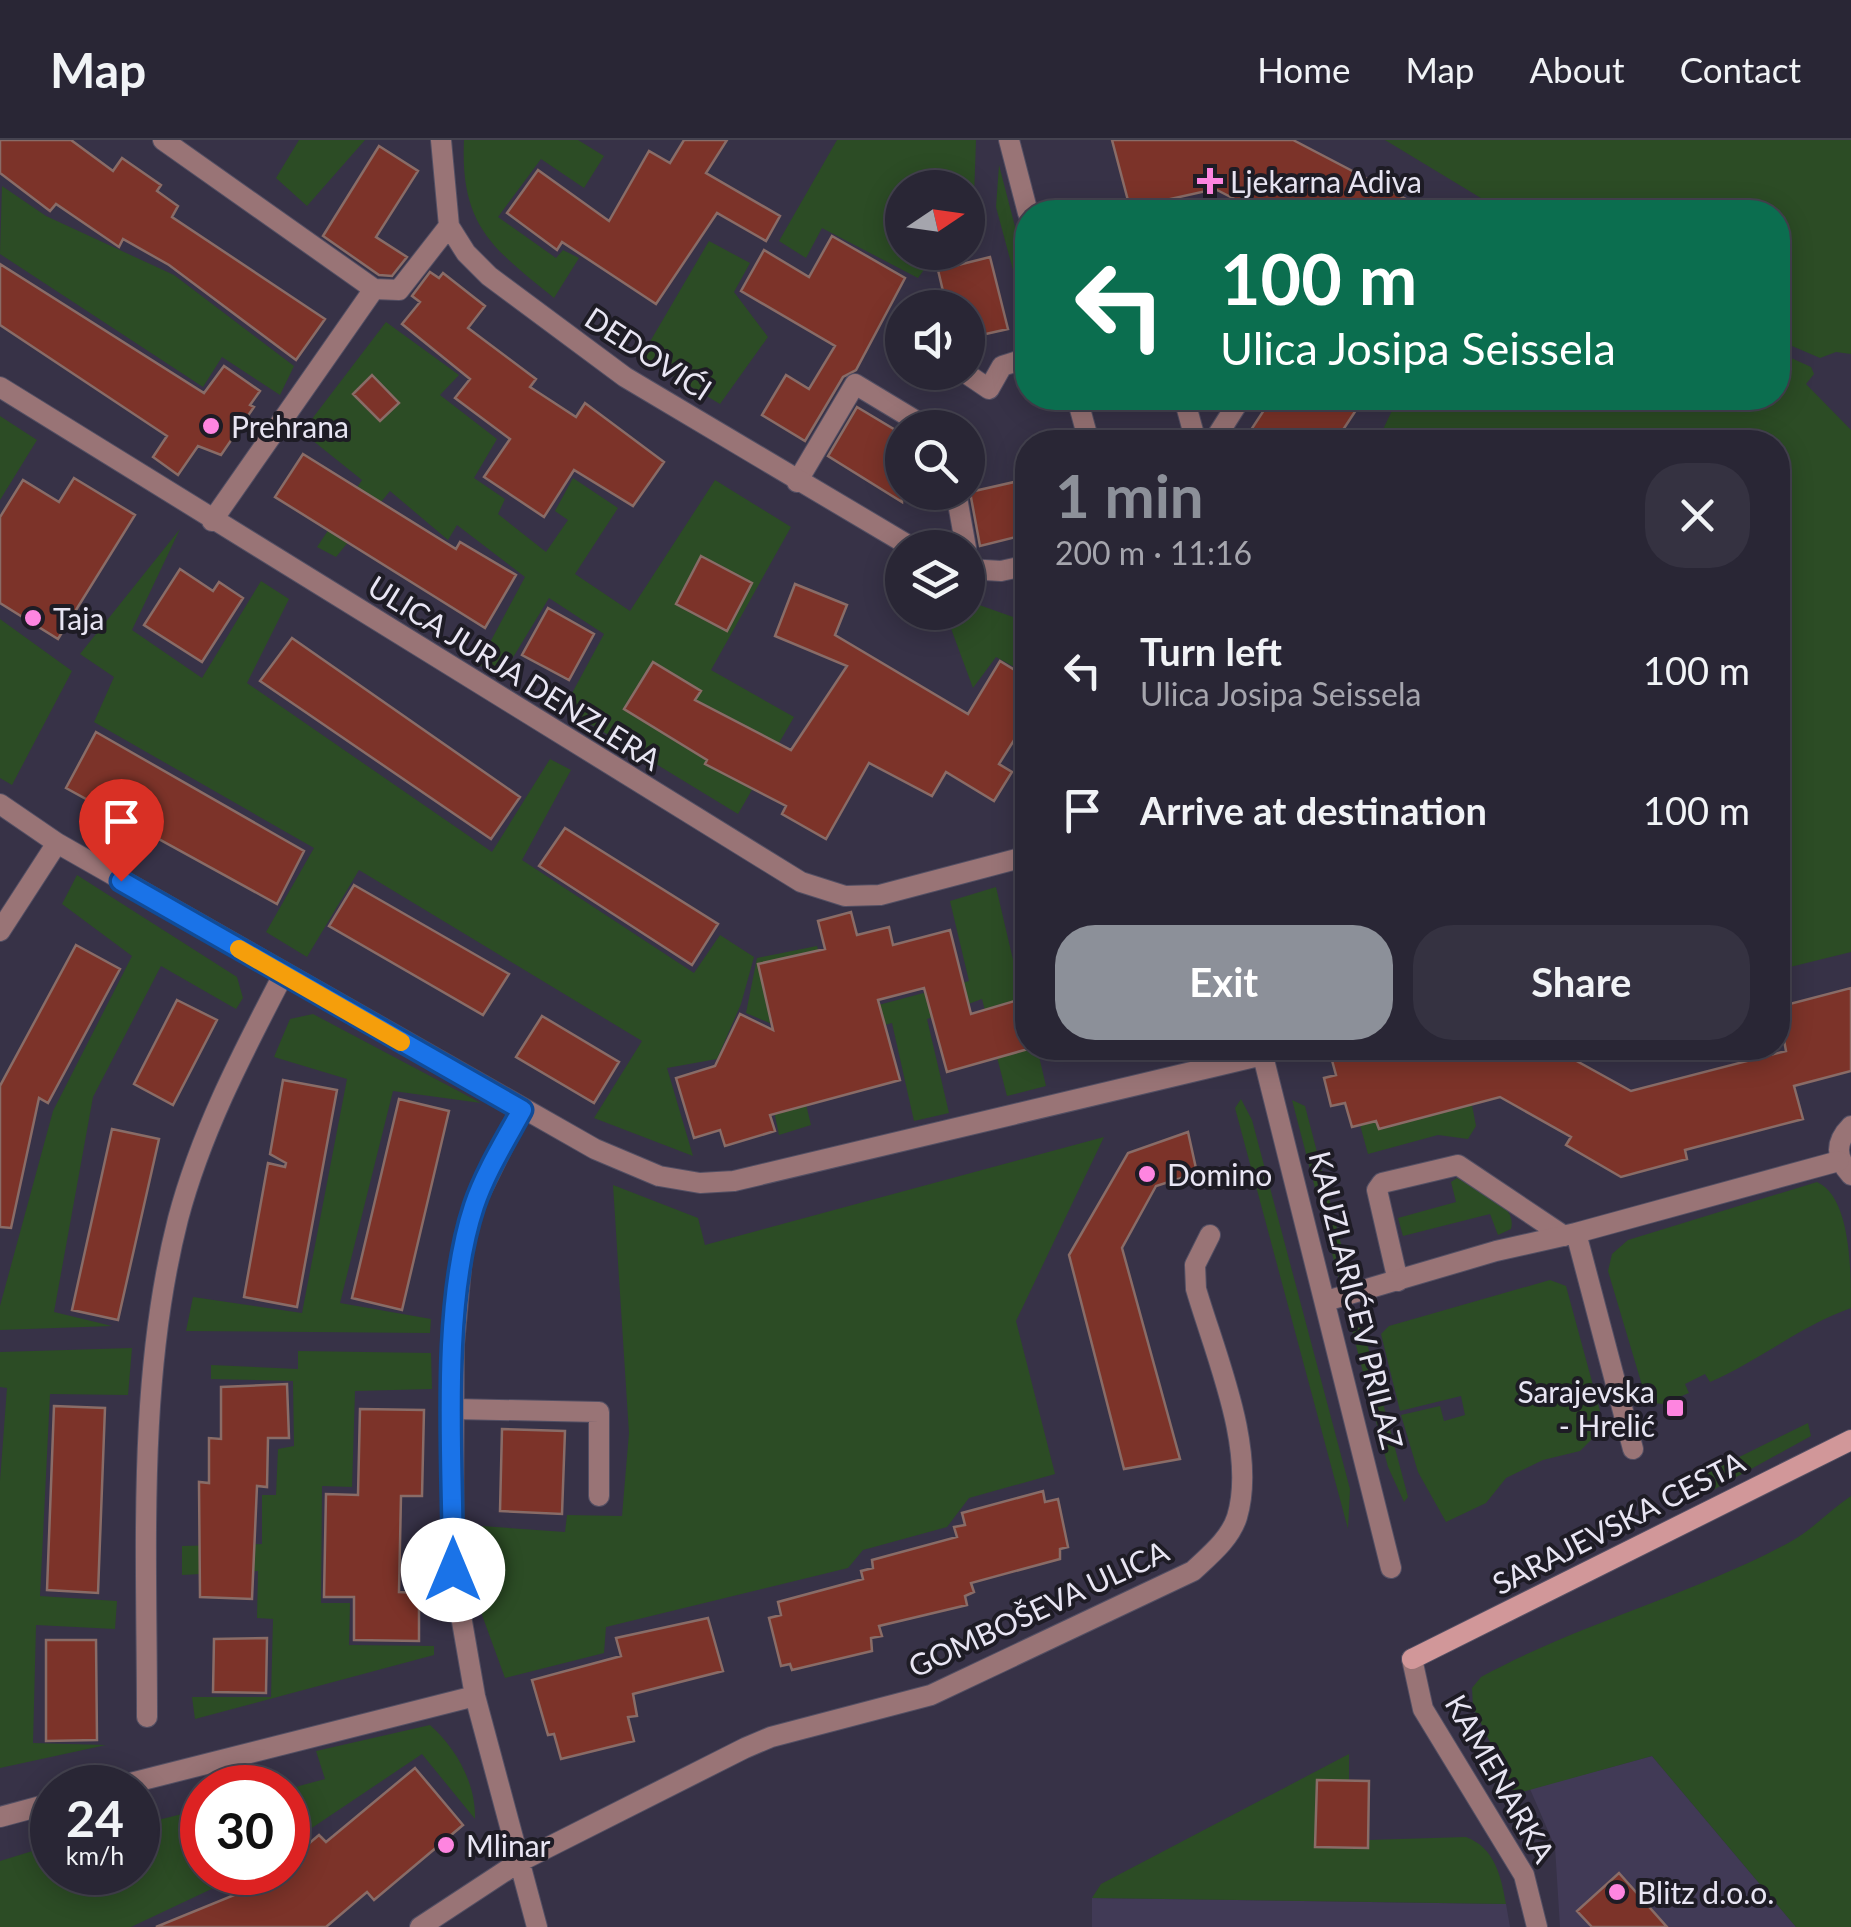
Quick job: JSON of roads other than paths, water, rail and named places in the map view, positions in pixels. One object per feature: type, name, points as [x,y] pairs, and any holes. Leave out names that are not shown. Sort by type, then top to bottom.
[{"type":"main road","name":"SARAJEVSKA CESTA","points":[[1412,1658],[1851,1440]]},
{"type":"street","points":[[163,140],[374,289],[399,290],[449,226],[441,140]]},
{"type":"street","points":[[1010,140],[1025,200]]},
{"type":"street","name":"DEDOVIĆI","points":[[449,226],[466,253],[542,319],[625,376],[885,532]]},
{"type":"street","points":[[212,522],[374,289]]},
{"type":"street","points":[[985,386],[989,389],[1002,366],[1015,362]]},
{"type":"street","points":[[797,482],[855,384],[898,410]]},
{"type":"street","name":"ULICA JURJA DENZLERA","points":[[0,387],[212,522],[801,882],[845,896],[880,895],[1015,859]]},
{"type":"street","points":[[985,563],[1015,569]]},
{"type":"street","points":[[0,804],[56,843],[522,1110],[659,1176],[700,1183],[734,1181],[1225,1060]]},
{"type":"street","points":[[0,931],[56,843]]},
{"type":"street","points":[[148,1717],[151,1375],[164,1283],[179,1216],[214,1115],[283,975]]},
{"type":"street","name":"KAUZLARIĆEV PRILAZ","points":[[1264,1060],[1392,1568]]},
{"type":"street","points":[[522,1110],[475,1203],[463,1247],[454,1409],[453,1570],[476,1696],[537,1927]]},
{"type":"street","points":[[1326,1301],[1570,1234],[1845,1168],[1838,1143],[1851,1126]]},
{"type":"street","points":[[1398,1281],[1377,1190],[1382,1183],[1458,1164],[1570,1234],[1634,1449]]},
{"type":"street","name":"GOMBOŠEVA ULICA","points":[[420,1927],[518,1862],[758,1743],[931,1695],[1194,1571],[1221,1544],[1236,1518],[1240,1491],[1241,1447],[1196,1290],[1195,1266],[1210,1235]]},
{"type":"street","points":[[454,1409],[599,1412],[599,1496]]},
{"type":"street","name":"KAMENARKA","points":[[1412,1658],[1424,1708],[1524,1875],[1537,1927]]},
{"type":"street","points":[[160,1776],[476,1696]]},
{"type":"street","points":[[0,1816],[30,1808]]},
{"type":"place","name":"Ljekarna Adiva","points":[[1210,181]]},
{"type":"place","name":"Prehrana","points":[[211,426]]},
{"type":"place","name":"Taja","points":[[33,618]]},
{"type":"place","name":"Domino","points":[[1147,1174]]},
{"type":"place","name":"Sarajevska - Hrelić","points":[[1675,1408]]},
{"type":"place","name":"Mlinar","points":[[446,1845]]},
{"type":"place","name":"Blitz d.o.o.","points":[[1617,1892]]}]
